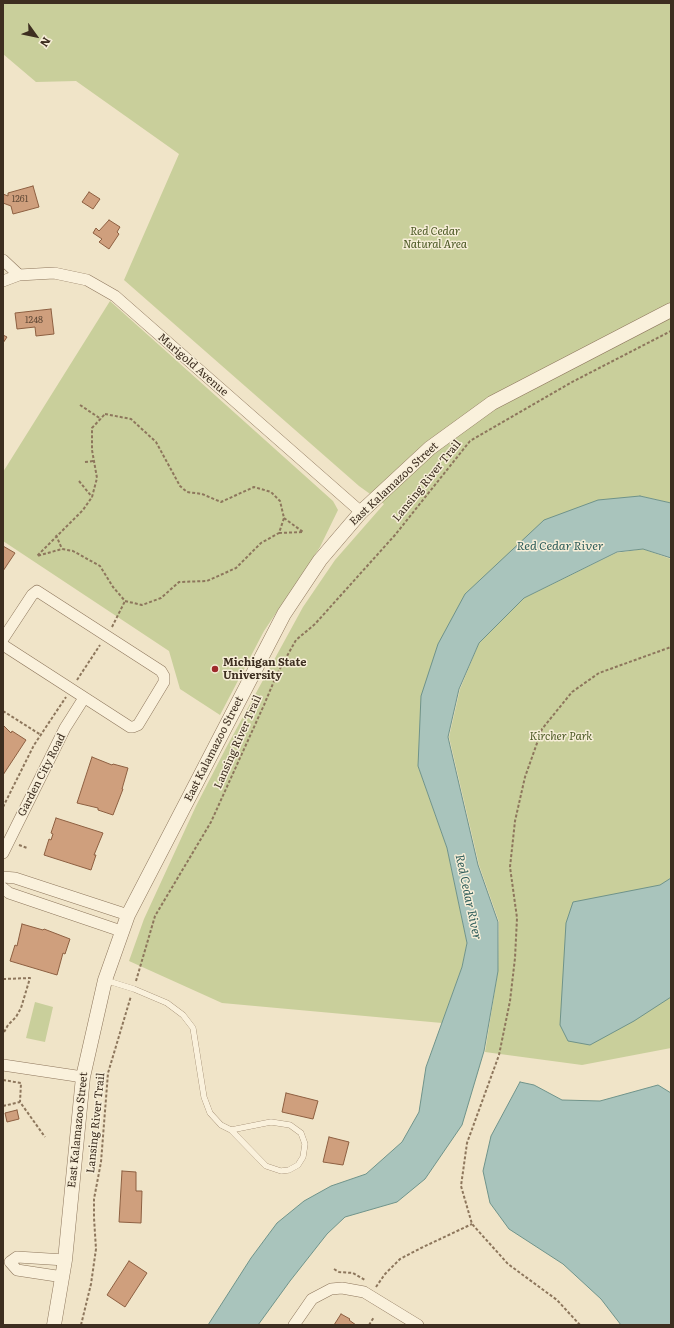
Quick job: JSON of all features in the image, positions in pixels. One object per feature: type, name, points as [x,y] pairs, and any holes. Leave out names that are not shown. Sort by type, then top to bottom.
[{"type":"street","points":[[3,260],[19,275]]},
{"type":"street","name":"Marigold Avenue","points":[[3,281],[19,275],[54,273],[87,280],[114,296],[361,512]]},
{"type":"street","name":"East Kalamazoo Street","points":[[54,1325],[65,1260],[83,1077],[105,980],[121,931],[128,915],[284,614],[320,560],[361,512],[430,448],[492,403],[671,310]]},
{"type":"street","points":[[3,639],[32,595],[37,591],[161,671],[164,676],[164,682],[138,724],[133,727],[84,698],[3,645]]},
{"type":"street","name":"Garden City Road","points":[[3,853],[65,728],[84,698]]},
{"type":"street","points":[[3,877],[15,878],[128,915]]},
{"type":"street","points":[[3,888],[9,893],[121,931]]},
{"type":"street","points":[[3,1065],[83,1077]]},
{"type":"street","points":[[6,1261],[18,1257],[65,1260]]},
{"type":"street","points":[[6,1261],[17,1270],[63,1277]]},
{"type":"street","points":[[294,1325],[312,1299],[331,1289],[342,1288],[364,1292],[418,1325]]},
{"type":"lane","points":[[105,980],[134,989],[167,1003],[183,1015],[193,1028],[204,1097],[210,1113],[221,1125],[230,1130],[266,1166],[281,1171],[289,1170],[298,1165],[302,1157],[305,1144],[301,1133],[290,1125],[271,1122],[230,1130]]},
{"type":"path","name":"Lansing River Trail","points":[[81,1325],[91,1284],[96,1249],[94,1199],[101,1162],[108,1073],[155,916],[211,822],[277,674],[296,640],[315,624],[395,535],[470,442],[574,382],[671,331]]},
{"type":"path","points":[[80,405],[101,419]]},
{"type":"path","points":[[279,532],[284,518],[280,501],[271,492],[254,487],[221,502],[202,494],[187,492],[180,486],[156,442],[131,419],[105,414],[92,428],[92,450],[98,478],[92,497],[83,510],[56,535],[37,556],[62,549],[73,551],[100,566],[113,587],[125,601],[142,605],[161,598],[179,582],[207,581],[236,568],[261,543],[279,532],[303,532],[284,518]]},
{"type":"path","points":[[85,462],[94,461]]},
{"type":"path","points":[[79,482],[92,497]]},
{"type":"path","points":[[56,535],[62,549]]},
{"type":"path","points":[[3,807],[41,735],[107,635],[125,601]]},
{"type":"path","points":[[580,1325],[557,1300],[508,1264],[472,1224],[461,1186],[467,1143],[499,1055],[510,1001],[515,958],[517,918],[510,867],[515,821],[524,777],[542,729],[572,692],[599,673],[671,647]]},
{"type":"path","points":[[3,711],[41,735]]},
{"type":"path","points":[[3,979],[30,978],[21,1008],[3,1034]]},
{"type":"path","points":[[3,1080],[21,1083],[20,1102],[45,1137]]},
{"type":"path","points":[[3,1106],[20,1102]]},
{"type":"path","points":[[374,1291],[385,1274],[400,1259],[472,1224]]},
{"type":"path","points":[[334,1269],[339,1272],[353,1273],[376,1287]]},
{"type":"path","points":[[369,1325],[374,1317]]},
{"type":"green space","name":"Red Cedar Natural Area","points":[[3,3],[671,3],[671,503],[640,496],[465,594],[418,766],[447,848],[467,943],[462,967],[442,1023],[222,1003],[129,961],[144,919],[196,806],[303,607],[335,560],[384,504],[359,486],[124,280],[179,154],[76,81],[36,82],[3,54]]},
{"type":"green space","points":[[110,301],[333,501],[338,510],[320,547],[264,631],[220,715],[180,689],[169,651],[3,541],[3,472]]},
{"type":"green space","name":"Kircher Park","points":[[643,549],[671,559],[671,1048],[582,1065],[485,1052],[498,971],[499,922],[479,865],[449,737],[460,689],[479,643],[524,598],[616,553]]},
{"type":"green space","points":[[35,1002],[53,1007],[45,1042],[26,1038]]},
{"type":"water","name":"Red Cedar River","points":[[640,496],[671,503],[671,558],[643,549],[617,552],[524,598],[479,643],[459,689],[448,737],[478,865],[498,922],[498,971],[484,1051],[462,1125],[425,1179],[397,1202],[345,1217],[327,1234],[258,1325],[208,1325],[251,1258],[277,1223],[304,1201],[331,1186],[366,1174],[402,1142],[419,1112],[426,1067],[462,967],[467,943],[447,848],[418,766],[421,696],[438,644],[465,594],[544,520],[598,500]]},
{"type":"water","points":[[671,878],[671,997],[634,1021],[590,1045],[568,1041],[560,1025],[566,923],[573,902],[660,885]]},
{"type":"water","points":[[520,1082],[534,1085],[562,1100],[600,1101],[658,1085],[671,1093],[671,1325],[621,1325],[601,1299],[563,1264],[509,1229],[490,1203],[483,1171],[491,1136]]},
{"type":"building","points":[[33,186],[39,207],[13,214],[11,206],[3,203],[3,194],[8,196],[8,193]]},
{"type":"building","points":[[89,192],[100,199],[93,209],[82,202]]},
{"type":"building","points":[[109,220],[120,227],[117,232],[119,234],[109,249],[99,242],[102,239],[93,233],[96,228],[99,231]]},
{"type":"building","points":[[51,309],[54,334],[36,336],[35,327],[17,329],[15,313]]},
{"type":"building","points":[[3,335],[7,337],[3,343]]},
{"type":"building","points":[[3,546],[15,553],[3,571]]},
{"type":"building","points":[[3,725],[11,733],[12,731],[26,740],[3,775]]},
{"type":"building","points":[[92,757],[112,765],[128,768],[123,789],[113,815],[98,810],[98,808],[77,803]]},
{"type":"building","points":[[56,818],[103,833],[94,855],[96,855],[91,870],[44,855],[49,839],[51,840],[53,834],[51,833]]},
{"type":"building","points":[[22,924],[44,929],[70,939],[65,954],[63,953],[57,975],[10,961],[15,945],[17,946]]},
{"type":"building","points":[[286,1093],[318,1101],[313,1119],[282,1112]]},
{"type":"building","points":[[17,1110],[19,1119],[7,1122],[5,1113]]},
{"type":"building","points":[[329,1137],[349,1142],[343,1165],[323,1162]]},
{"type":"building","points":[[122,1171],[136,1172],[136,1191],[142,1191],[141,1223],[119,1222]]},
{"type":"building","points":[[129,1261],[147,1273],[125,1307],[107,1295]]},
{"type":"building","points":[[341,1314],[350,1319],[349,1320],[356,1325],[334,1325]]},
{"type":"place","name":"Michigan State University","points":[[215,669]]}]
